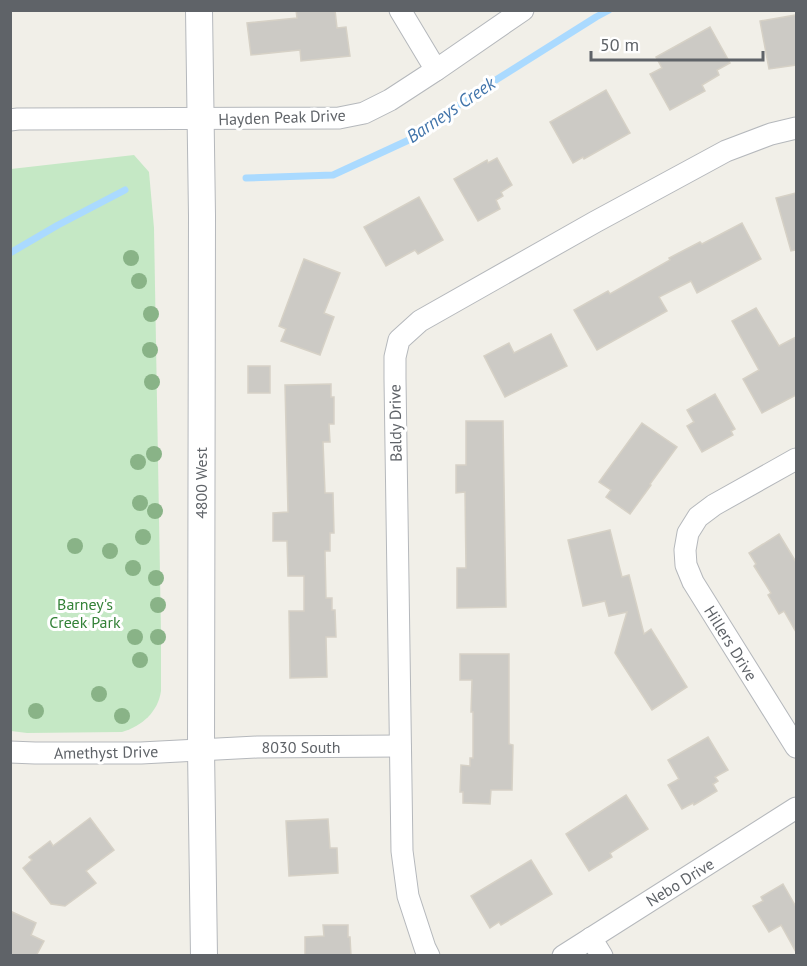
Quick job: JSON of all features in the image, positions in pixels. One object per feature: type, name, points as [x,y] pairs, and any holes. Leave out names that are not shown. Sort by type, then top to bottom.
[{"type":"street","name":"4800 West","points":[[199,10],[201,750],[204,956]]},
{"type":"street","points":[[400,10],[436,70]]},
{"type":"street","name":"Hayden Peak Drive","points":[[10,120],[339,118],[364,113],[390,100],[523,10]]},
{"type":"street","name":"Baldy Drive","points":[[429,956],[408,896],[402,851],[394,379],[395,357],[399,340],[420,321],[726,151],[771,134],[796,128]]},
{"type":"street","name":"Hillers Drive","points":[[796,459],[714,505],[698,517],[688,533],[685,550],[686,565],[693,582],[796,747]]},
{"type":"street","name":"8030 South","points":[[201,750],[257,747],[400,746]]},
{"type":"street","name":"Amethyst Drive","points":[[10,752],[141,753],[201,750]]},
{"type":"street","name":"Nebo Drive","points":[[563,956],[597,947],[796,808]]},
{"type":"green space","name":"Barney's Creek Park","points":[[134,155],[149,172],[154,228],[161,691],[153,712],[136,726],[122,732],[27,733],[11,731],[11,169]]},
{"type":"building","points":[[296,10],[335,10],[337,28],[346,27],[350,56],[301,61],[300,50],[251,55],[247,23],[297,18]]},
{"type":"building","points":[[796,15],[796,65],[769,69],[760,21]]},
{"type":"building","points":[[710,27],[730,63],[717,70],[719,75],[702,85],[705,91],[670,110],[650,74],[662,68],[656,57]]},
{"type":"building","points":[[606,90],[630,133],[573,163],[550,122]]},
{"type":"building","points":[[497,158],[512,185],[501,192],[503,196],[496,200],[500,209],[478,221],[454,179],[487,160],[488,163]]},
{"type":"building","points":[[796,193],[796,250],[791,251],[776,198]]},
{"type":"building","points":[[419,197],[443,240],[418,254],[415,250],[386,266],[364,227]]},
{"type":"building","points":[[742,223],[761,259],[697,293],[691,281],[659,297],[667,311],[597,350],[574,310],[608,291],[610,294],[670,260],[669,258]]},
{"type":"building","points":[[304,259],[340,273],[324,313],[334,317],[320,355],[281,341],[286,329],[279,326]]},
{"type":"building","points":[[756,308],[779,346],[796,337],[796,395],[762,413],[743,379],[759,370],[732,321]]},
{"type":"building","points":[[551,334],[567,366],[505,397],[484,356],[509,343],[514,353]]},
{"type":"building","points":[[248,366],[270,366],[270,393],[248,393]]},
{"type":"building","points":[[331,384],[331,397],[334,397],[334,424],[329,424],[330,442],[323,442],[325,493],[333,493],[334,533],[330,533],[330,551],[325,551],[326,598],[332,598],[336,637],[326,637],[327,677],[290,678],[289,611],[304,611],[304,576],[288,576],[287,541],[273,541],[273,513],[288,512],[285,385]]},
{"type":"building","points":[[715,394],[735,429],[731,431],[733,435],[702,452],[687,426],[694,422],[687,410]]},
{"type":"building","points":[[466,421],[503,421],[506,607],[457,608],[457,568],[466,568],[465,492],[456,493],[456,465],[466,465]]},
{"type":"building","points":[[642,423],[677,447],[630,514],[606,497],[611,490],[599,482]]},
{"type":"building","points":[[610,530],[622,577],[629,575],[644,634],[651,629],[687,687],[652,710],[615,653],[627,612],[609,616],[605,601],[583,606],[568,540]]},
{"type":"building","points":[[779,534],[796,562],[796,632],[784,611],[779,614],[768,595],[771,593],[754,566],[756,564],[749,553]]},
{"type":"building","points":[[460,654],[509,654],[509,744],[513,745],[512,790],[491,790],[490,804],[463,803],[463,792],[460,792],[461,765],[470,766],[470,758],[473,758],[473,712],[471,712],[472,680],[460,680]]},
{"type":"building","points":[[708,737],[728,770],[715,777],[718,781],[713,784],[717,791],[694,805],[693,803],[682,809],[668,785],[679,779],[668,760]]},
{"type":"building","points":[[626,795],[648,829],[610,853],[612,857],[589,871],[566,834]]},
{"type":"building","points":[[90,818],[114,850],[86,871],[96,883],[65,906],[51,904],[23,868],[32,860],[29,857],[50,841],[53,846]]},
{"type":"building","points":[[328,819],[330,848],[337,848],[338,873],[289,876],[286,821]]},
{"type":"building","points":[[531,860],[552,894],[501,925],[499,922],[490,928],[471,896]]},
{"type":"building","points":[[783,884],[796,907],[796,952],[781,925],[769,932],[753,906],[763,901],[761,897]]},
{"type":"building","points":[[10,911],[36,923],[31,935],[44,941],[36,956],[10,956]]},
{"type":"building","points":[[323,925],[348,925],[351,956],[305,956],[305,937],[324,936]]},
{"type":"waterway","name":"Barneys Creek","points":[[246,178],[333,175],[411,139],[483,88],[609,10]]},
{"type":"waterway","name":"Barneys Creek","points":[[10,253],[125,190]]}]
